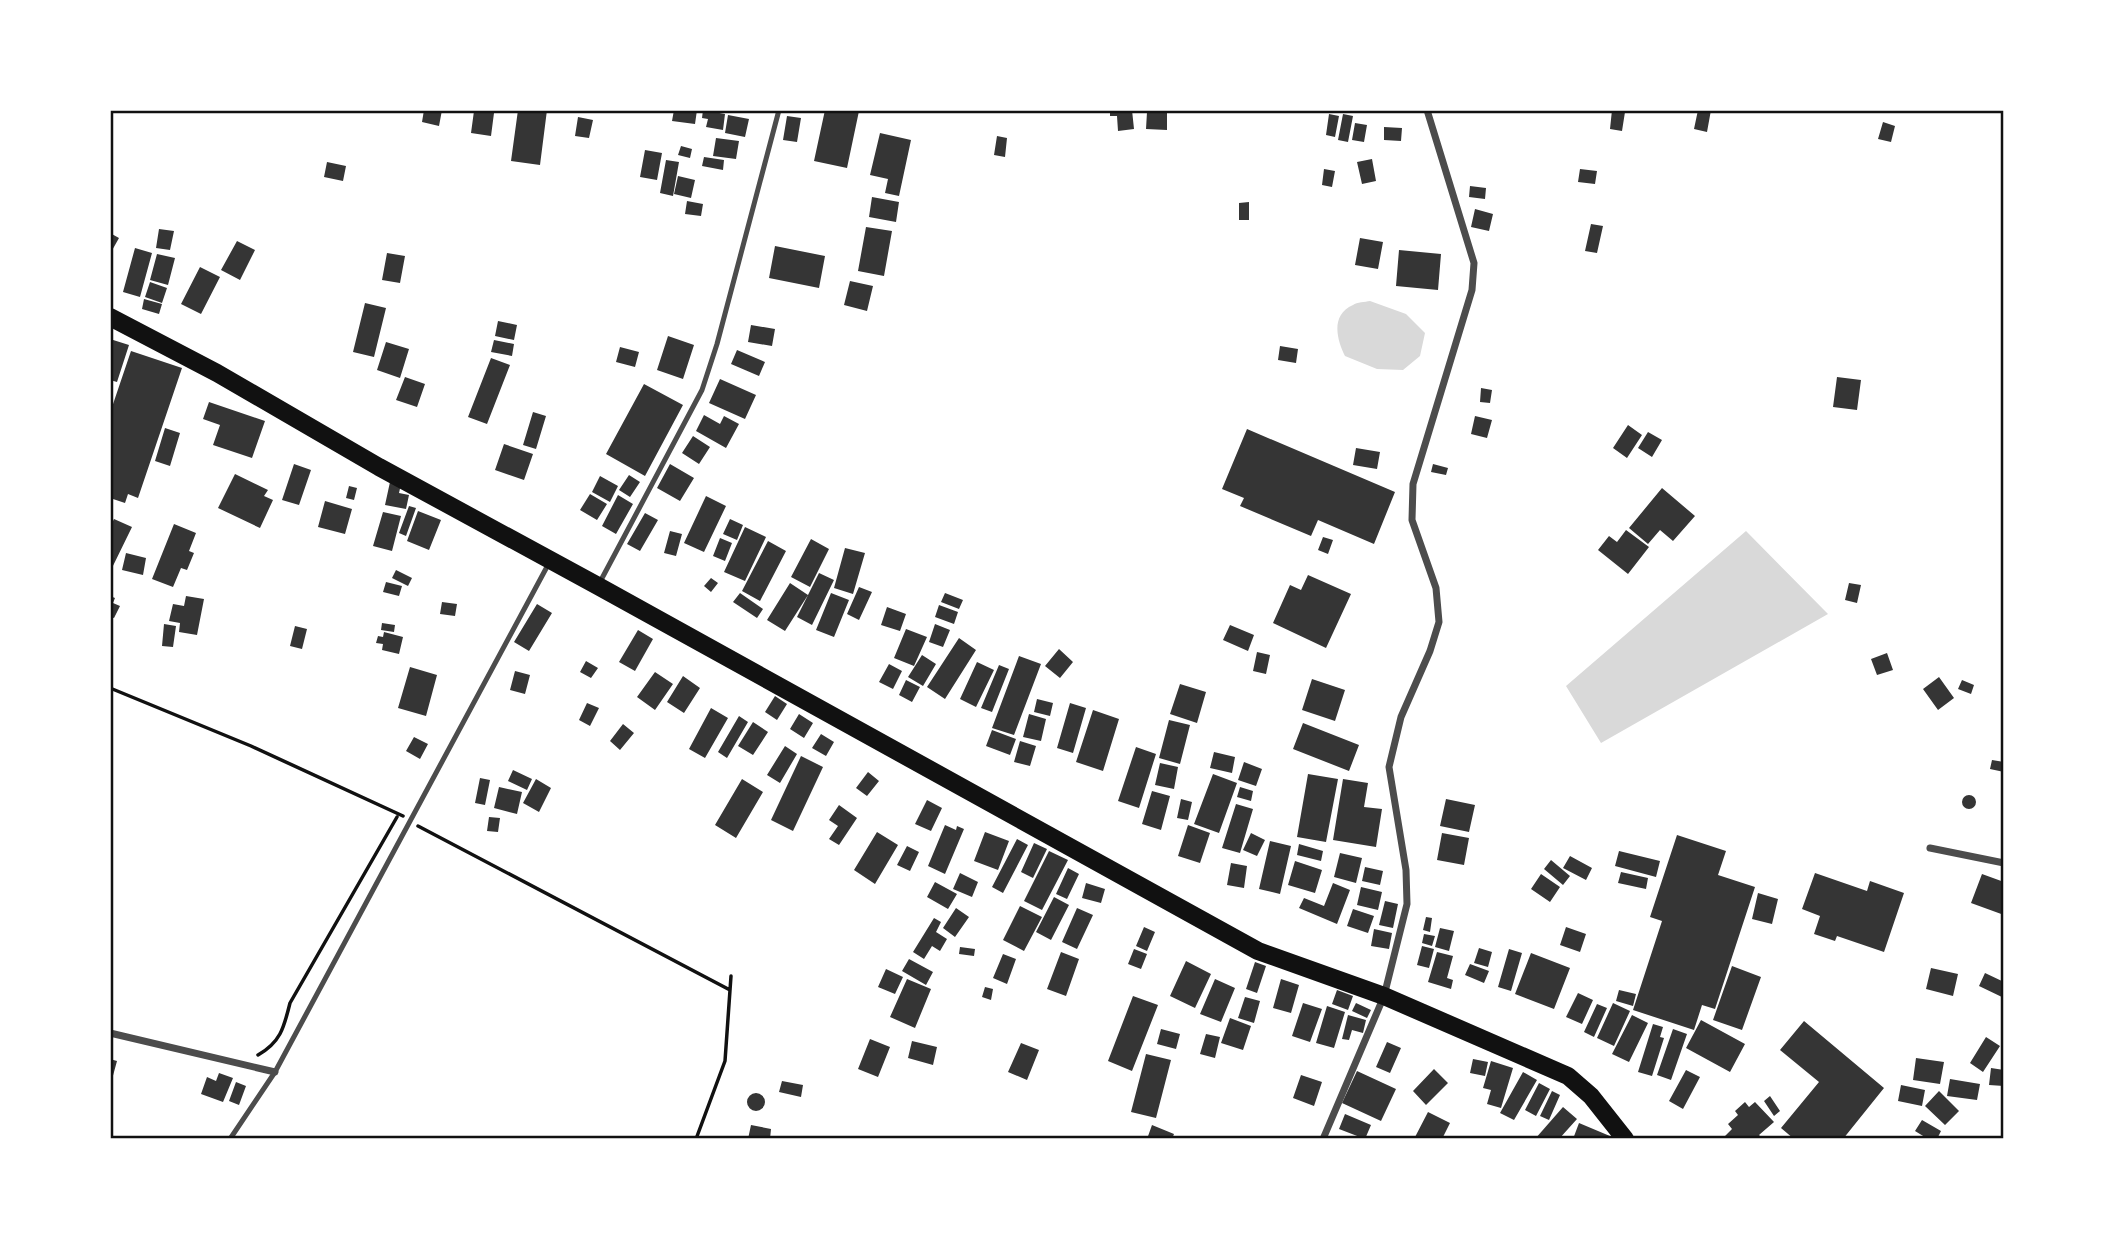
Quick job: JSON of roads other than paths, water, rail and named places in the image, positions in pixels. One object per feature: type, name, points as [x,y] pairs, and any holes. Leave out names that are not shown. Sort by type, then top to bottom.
[{"type":"main road","points":[[110,317],[217,373],[379,467],[1258,951],[1384,996],[1568,1076],[1591,1096],[1625,1139]]},
{"type":"street","points":[[1323,1139],[1384,996],[1407,904],[1406,870],[1389,767],[1401,717],[1430,651],[1439,622],[1436,587],[1412,520],[1413,484],[1472,290],[1474,263],[1427,110]]},
{"type":"street","points":[[1930,848],[2004,863]]},
{"type":"street","points":[[110,1033],[275,1072]]},
{"type":"lane","points":[[598,586],[702,390],[717,344],[779,110]]},
{"type":"lane","points":[[230,1139],[275,1072],[551,560]]}]
